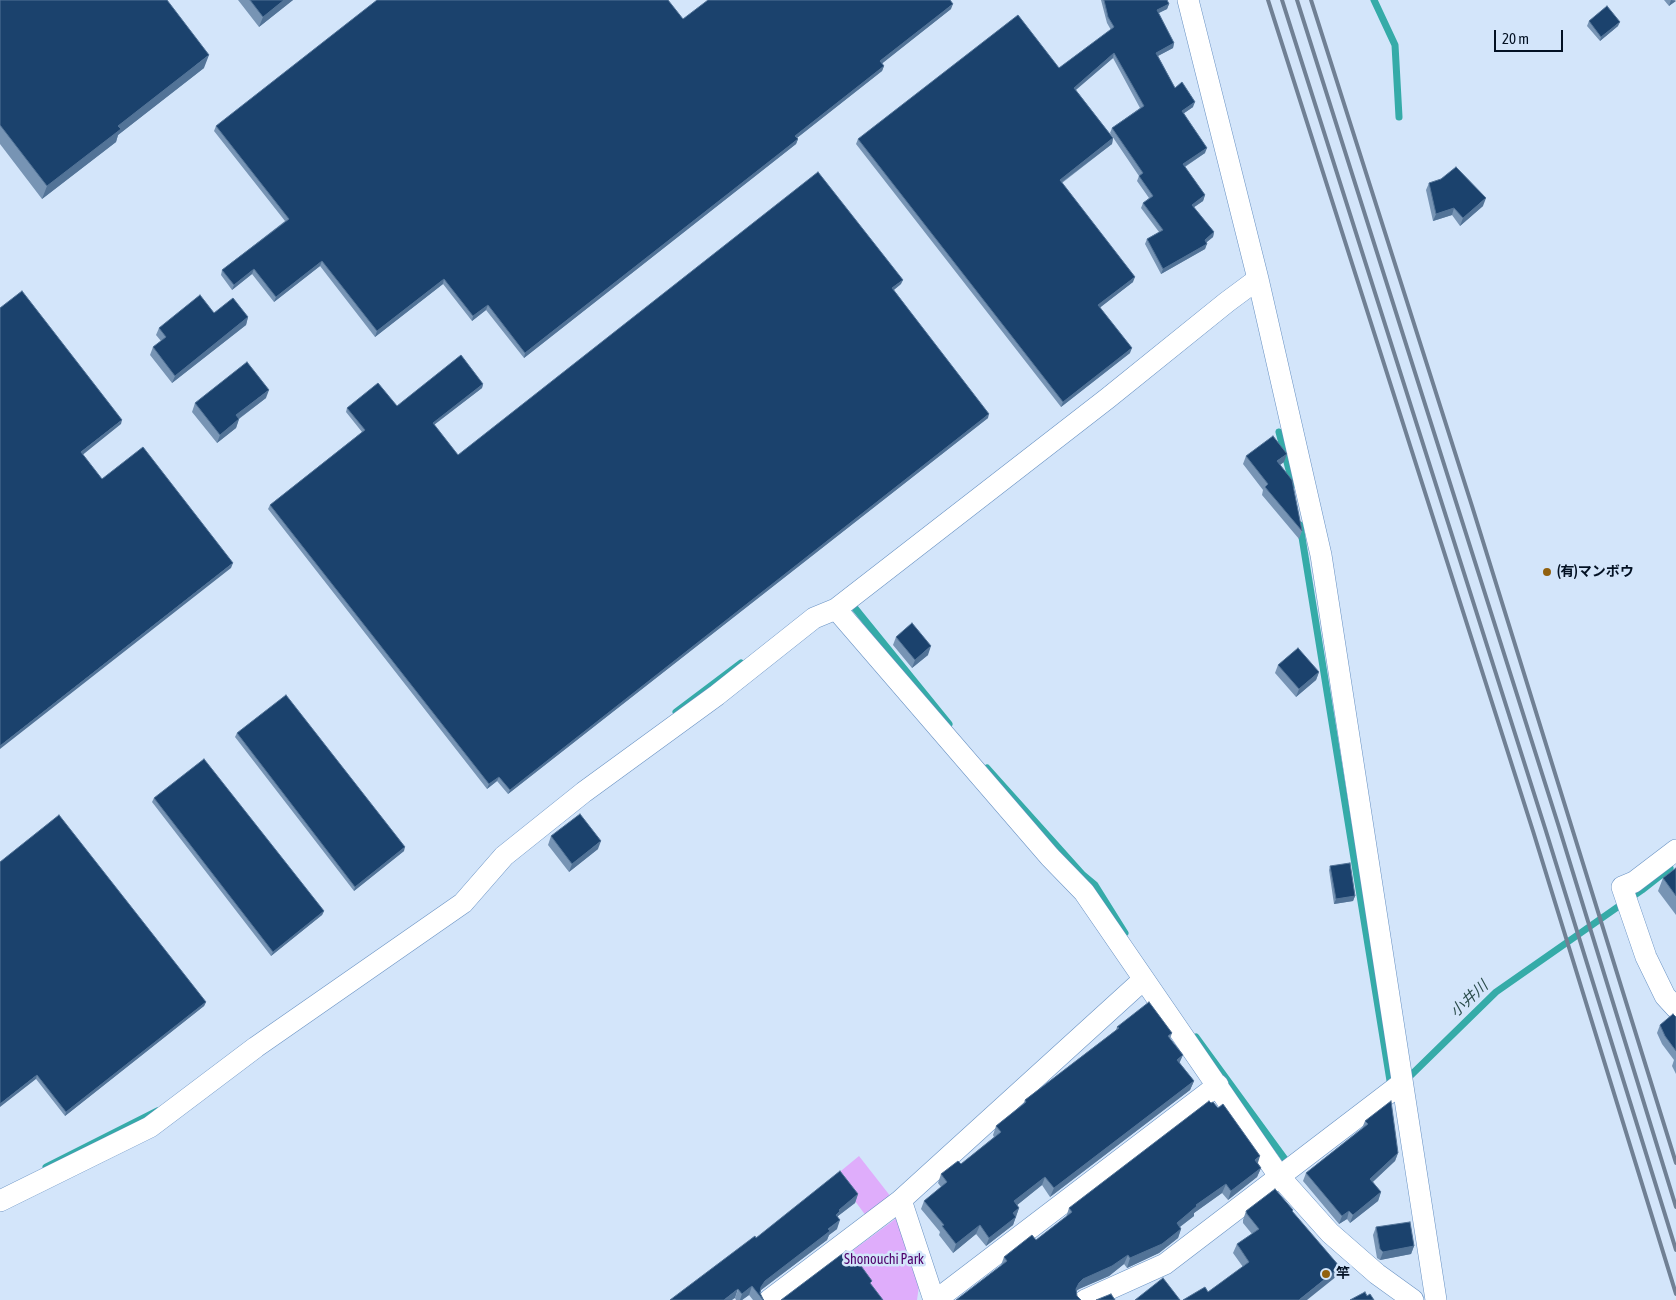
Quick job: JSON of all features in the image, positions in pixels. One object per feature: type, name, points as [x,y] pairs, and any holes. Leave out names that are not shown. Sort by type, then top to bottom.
[{"type":"street","points":[[1188,0],[1258,279],[1321,555],[1436,1300]]},
{"type":"street","points":[[0,1201],[150,1127],[256,1047],[463,903],[504,856],[584,792],[717,695],[814,618],[836,609],[1258,279]]},
{"type":"street","points":[[836,609],[1050,857],[1084,892],[1279,1176],[1330,1233],[1377,1274],[1413,1300]]},
{"type":"street","points":[[1676,850],[1634,882],[1622,887],[1646,957],[1665,996],[1676,1008]]},
{"type":"street","points":[[769,1300],[901,1200],[1143,980]]},
{"type":"street","points":[[1085,1300],[1165,1264],[1402,1083]]},
{"type":"street","points":[[901,1200],[935,1300],[1218,1085]]},
{"type":"green space","name":"Shonouchi Park","points":[[859,1156],[891,1197],[866,1216],[836,1175]]},
{"type":"green space","name":"Shonouchi Park","points":[[898,1217],[919,1286],[917,1300],[881,1300],[848,1254]]},
{"type":"building","points":[[0,0],[167,0],[209,55],[118,126],[121,129],[47,186],[0,125]]},
{"type":"building","points":[[250,0],[284,0],[263,17]]},
{"type":"building","points":[[377,0],[668,0],[683,19],[708,0],[950,0],[953,4],[880,61],[884,66],[795,136],[798,139],[525,353],[488,305],[473,316],[444,279],[377,331],[322,261],[276,297],[254,269],[234,285],[222,270],[289,219],[216,126]]},
{"type":"building","points":[[1104,0],[1167,0],[1169,4],[1157,10],[1174,43],[1156,53],[1175,88],[1182,82],[1195,102],[1182,111],[1207,148],[1183,164],[1205,195],[1192,205],[1214,232],[1205,240],[1207,244],[1163,269],[1147,239],[1163,230],[1143,203],[1153,196],[1139,176],[1143,173],[1112,128],[1144,106],[1114,53],[1074,88],[1113,138],[1060,180],[1135,277],[1098,305],[1132,348],[1063,402],[858,139],[1018,15],[1059,68],[1114,27],[1108,17]]},
{"type":"building","points":[[1607,6],[1620,22],[1601,37],[1589,21]]},
{"type":"building","points":[[1456,167],[1486,198],[1463,218],[1454,208],[1436,214],[1429,183],[1441,179]]},
{"type":"building","points":[[818,172],[903,280],[892,288],[989,414],[510,790],[499,777],[489,784],[270,505],[365,430],[347,408],[378,383],[397,406],[461,355],[483,384],[433,423],[458,455]]},
{"type":"building","points":[[22,291],[122,420],[81,452],[102,479],[143,447],[233,563],[0,746],[0,308]]},
{"type":"building","points":[[200,295],[214,313],[233,298],[248,317],[175,376],[153,347],[166,337],[159,328]]},
{"type":"building","points":[[247,362],[269,390],[236,415],[239,419],[220,435],[195,403]]},
{"type":"building","points":[[1273,436],[1287,454],[1277,461],[1292,480],[1302,531],[1265,487],[1268,484],[1246,456]]},
{"type":"building","points":[[912,623],[931,646],[915,660],[896,637]]},
{"type":"building","points":[[1298,648],[1319,672],[1299,689],[1278,665]]},
{"type":"building","points":[[286,695],[405,847],[355,887],[237,733]]},
{"type":"building","points":[[204,759],[324,911],[273,952],[154,798]]},
{"type":"building","points":[[580,814],[601,841],[572,864],[551,836]]},
{"type":"building","points":[[59,815],[206,1002],[66,1112],[37,1075],[0,1104],[0,862]]},
{"type":"building","points":[[1350,863],[1355,896],[1336,899],[1330,866]]},
{"type":"building","points":[[1676,868],[1676,896],[1663,878]]},
{"type":"building","points":[[1149,1002],[1172,1033],[1168,1036],[1183,1055],[1177,1060],[1194,1081],[1054,1188],[1045,1177],[1014,1201],[1019,1208],[1013,1213],[1016,1217],[989,1238],[980,1225],[956,1244],[942,1226],[944,1225],[924,1201],[947,1182],[941,1174],[958,1161],[961,1164],[1001,1132],[996,1126],[1026,1102],[1025,1100],[1119,1028],[1117,1027]]},
{"type":"building","points":[[1673,1014],[1676,1017],[1676,1051],[1665,1036],[1660,1025]]},
{"type":"building","points":[[1209,1101],[1213,1102],[1218,1108],[1223,1104],[1260,1156],[1255,1160],[1261,1168],[1231,1191],[1226,1184],[1196,1205],[1177,1223],[1181,1229],[1162,1244],[1130,1258],[1128,1255],[1112,1266],[1083,1279],[1076,1289],[1077,1296],[1081,1300],[956,1300],[1007,1261],[1004,1257],[1032,1235],[1036,1240],[1072,1212],[1069,1208]]},
{"type":"building","points":[[1391,1101],[1398,1153],[1370,1179],[1381,1192],[1353,1215],[1349,1211],[1342,1216],[1306,1173],[1368,1124],[1365,1121]]},
{"type":"building","points":[[840,1171],[858,1194],[839,1210],[836,1215],[840,1220],[828,1229],[830,1231],[765,1281],[760,1293],[764,1300],[752,1286],[742,1294],[738,1289],[724,1300],[670,1300],[755,1236],[756,1238]]},
{"type":"building","points":[[1275,1189],[1340,1267],[1299,1300],[1183,1300],[1205,1287],[1208,1292],[1249,1262],[1237,1244],[1259,1229],[1246,1211]]},
{"type":"building","points":[[1410,1222],[1414,1246],[1383,1252],[1380,1249],[1376,1227]]},
{"type":"building","points":[[846,1251],[853,1261],[856,1259],[872,1281],[870,1283],[883,1300],[781,1300]]},
{"type":"building","points":[[1163,1278],[1180,1300],[1135,1300]]},
{"type":"building","points":[[1365,1292],[1367,1296],[1370,1294],[1374,1300],[1350,1300]]},
{"type":"building","points":[[1111,1294],[1115,1300],[1096,1300]]},
{"type":"waterway","points":[[1374,0],[1395,45],[1399,117]]},
{"type":"waterway","points":[[1279,432],[1293,485]]},
{"type":"waterway","points":[[1300,525],[1391,1087]]},
{"type":"waterway","points":[[850,602],[949,724]]},
{"type":"waterway","points":[[676,712],[741,663]]},
{"type":"waterway","points":[[987,768],[1083,875],[1095,885],[1125,933]]},
{"type":"waterway","name":"小井川","points":[[1406,1080],[1496,992],[1642,890],[1670,868]]},
{"type":"waterway","points":[[1196,1037],[1290,1166]]},
{"type":"waterway","points":[[46,1167],[157,1111]]},
{"type":"railway","points":[[1268,0],[1533,831],[1676,1294]]},
{"type":"railway","points":[[1282,0],[1545,828],[1676,1250]]},
{"type":"railway","points":[[1297,0],[1558,824],[1676,1207]]},
{"type":"railway","points":[[1311,0],[1472,506],[1676,1163]]},
{"type":"place","name":"(有)マンボウ","points":[[1547,572]]},
{"type":"place","name":"竿","points":[[1326,1274]]}]
